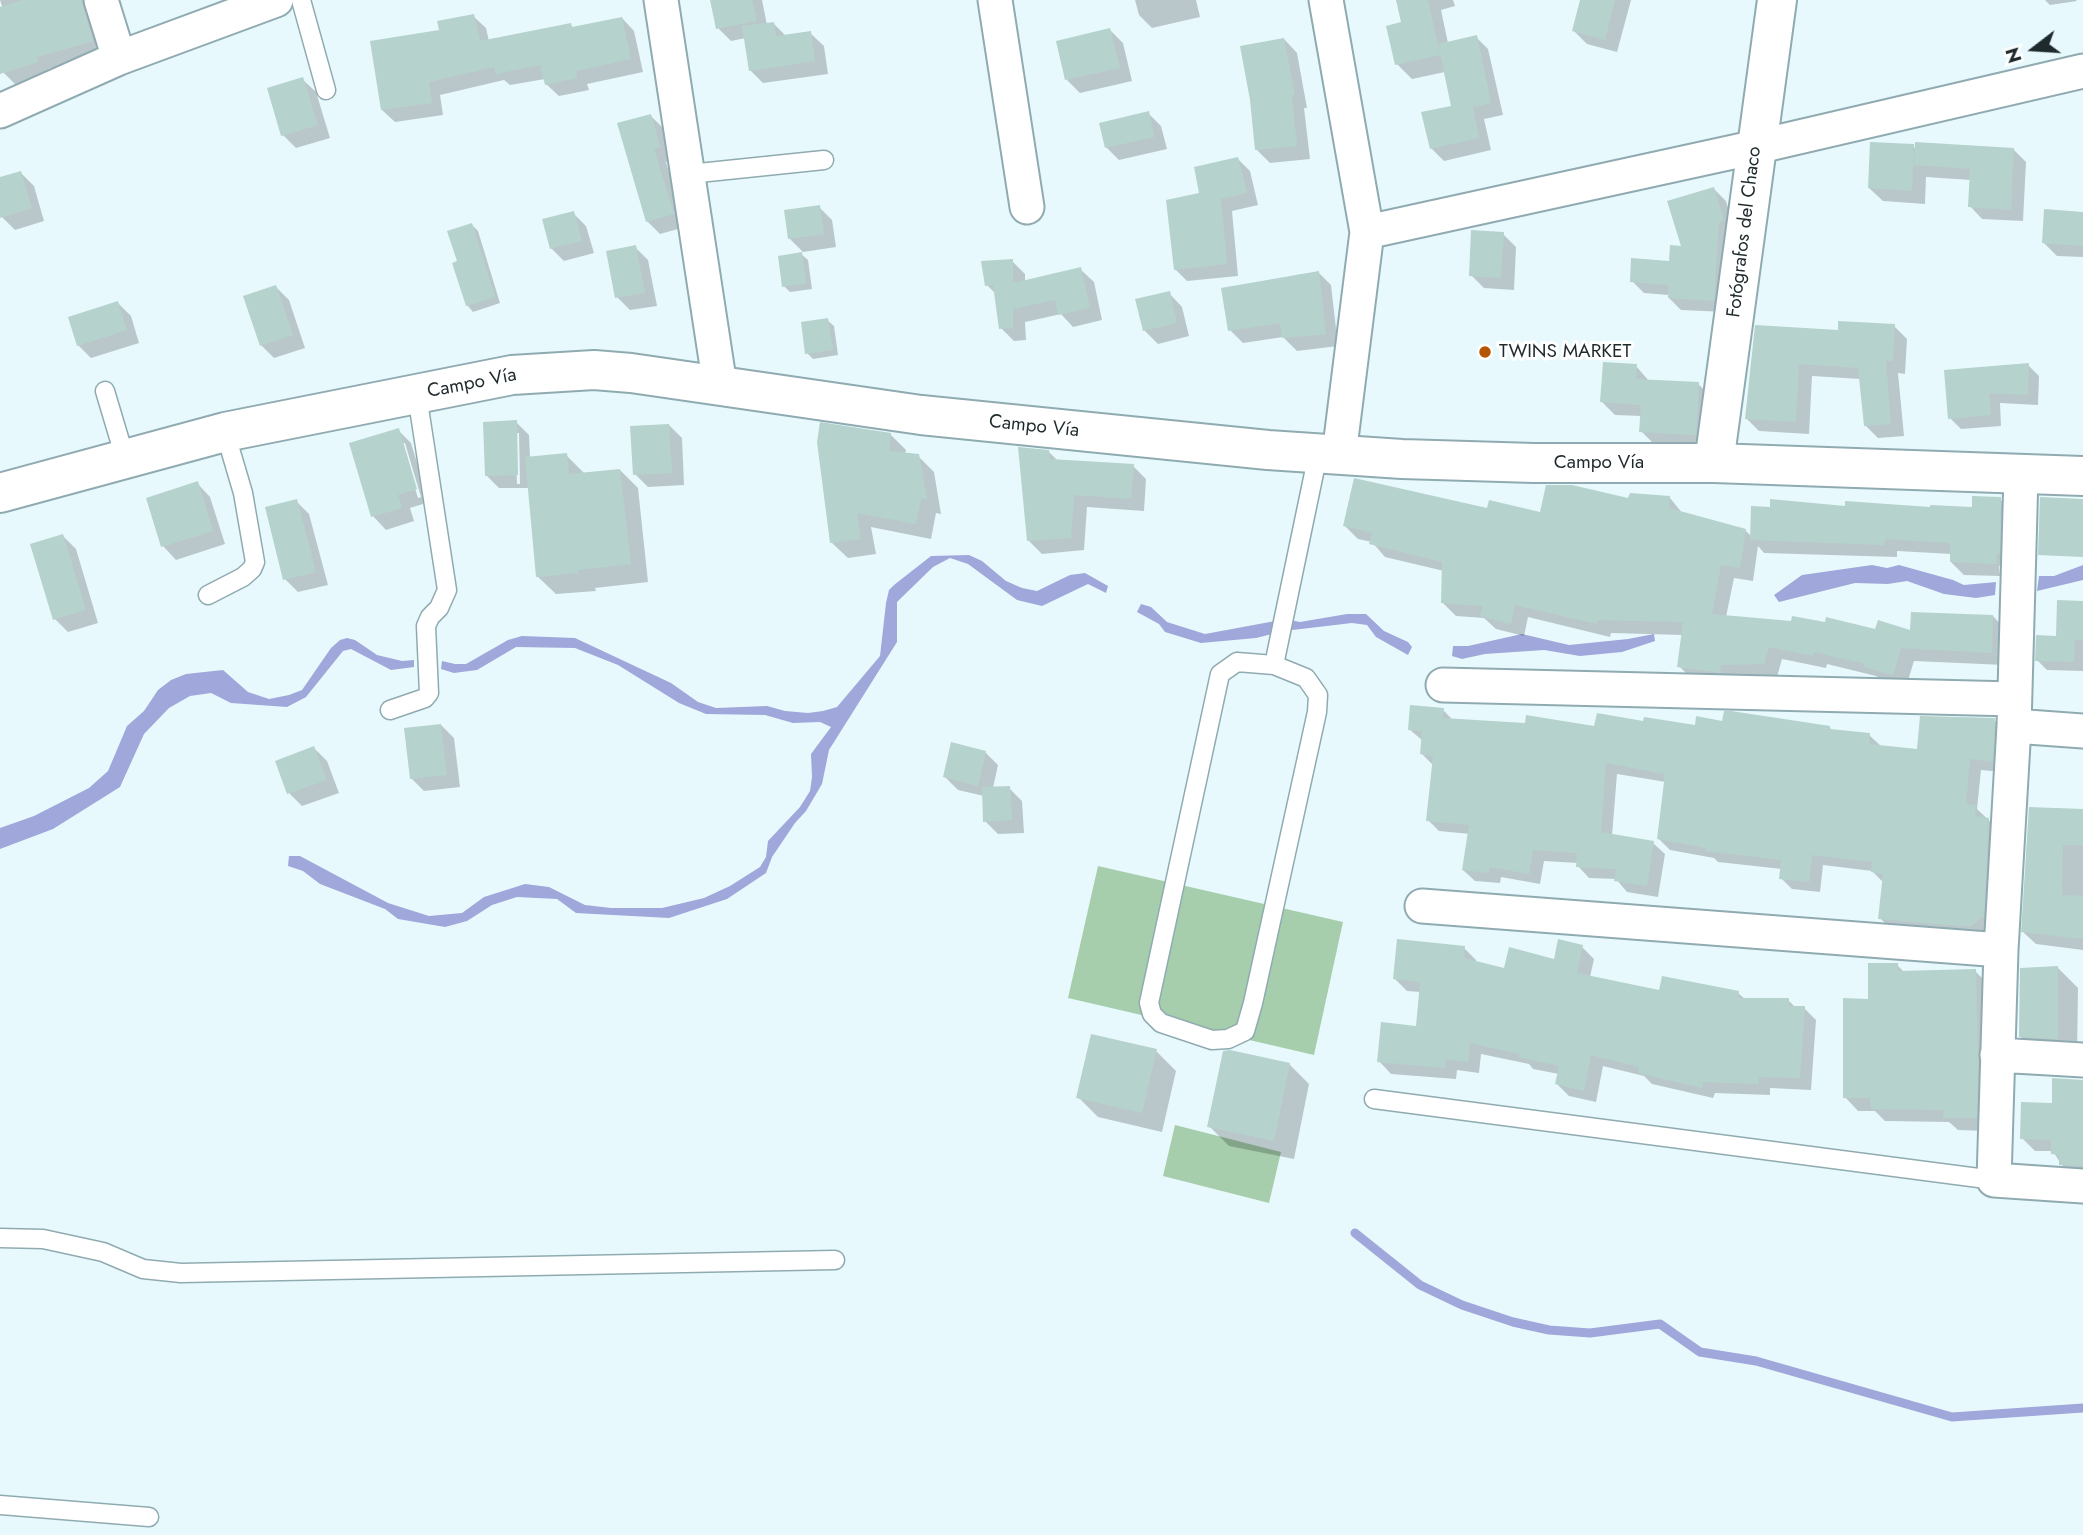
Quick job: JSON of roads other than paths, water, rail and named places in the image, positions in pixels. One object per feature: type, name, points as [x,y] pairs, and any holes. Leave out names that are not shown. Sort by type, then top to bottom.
[{"type":"street","points":[[101,0],[119,58]]},
{"type":"street","points":[[0,111],[119,58],[276,0]]},
{"type":"street","points":[[661,0],[720,386]]},
{"type":"street","points":[[995,0],[1027,206]]},
{"type":"street","points":[[1326,0],[1367,232],[1329,454]]},
{"type":"street","name":"Fotógrafos del Chaco","points":[[1714,463],[1777,0]]},
{"type":"street","points":[[1367,232],[1756,147],[2083,71]]},
{"type":"street","name":"Campo Vía","points":[[0,493],[225,432],[512,375],[594,370],[920,415],[1329,454],[1534,463],[1714,463],[2083,476]]},
{"type":"street","points":[[2021,474],[2014,713],[2001,950],[1994,1180],[2083,1186]]},
{"type":"street","points":[[1443,685],[2014,713],[2083,731]]},
{"type":"street","points":[[1422,906],[2001,950]]},
{"type":"street","points":[[1997,1055],[2083,1060]]},
{"type":"lane","points":[[301,0],[326,90]]},
{"type":"lane","points":[[689,174],[824,160]]},
{"type":"lane","points":[[105,391],[125,458]]},
{"type":"lane","points":[[390,710],[425,698],[429,694],[426,626],[439,608],[447,590],[417,395]]},
{"type":"lane","points":[[208,595],[243,577],[255,562],[243,493],[225,432]]},
{"type":"lane","points":[[1274,666],[1329,454]]},
{"type":"lane","points":[[1237,662],[1274,666],[1306,677],[1311,682],[1318,695],[1317,712],[1245,1031],[1228,1040],[1212,1040],[1161,1023],[1152,1014],[1149,1003],[1220,674],[1237,662]]},
{"type":"lane","points":[[1374,1099],[1994,1180]]},
{"type":"lane","points":[[0,1238],[43,1239],[103,1252],[143,1269],[181,1273],[835,1260]]},
{"type":"lane","points":[[0,1505],[149,1517]]},
{"type":"water","points":[[969,555],[982,561],[1006,581],[1022,588],[1037,591],[1070,575],[1085,573],[1108,586],[1106,593],[1088,584],[1042,606],[1017,600],[968,564],[950,558],[933,567],[897,602],[897,642],[829,750],[822,784],[806,811],[772,857],[766,873],[727,899],[669,918],[576,913],[557,899],[517,897],[492,905],[467,921],[445,927],[398,919],[385,909],[320,884],[303,871],[288,866],[289,856],[300,856],[388,903],[429,916],[462,913],[484,897],[525,884],[549,887],[585,905],[611,908],[662,908],[704,898],[760,867],[766,857],[768,841],[800,807],[810,791],[811,754],[831,727],[820,722],[793,723],[765,715],[706,714],[679,703],[618,665],[575,648],[516,647],[477,670],[454,673],[441,669],[442,661],[466,664],[508,640],[522,636],[575,638],[671,683],[698,702],[716,708],[767,706],[785,711],[823,711],[837,707],[880,656],[889,590],[931,556]]},
{"type":"water","points":[[1872,565],[1887,568],[1899,565],[1964,585],[1996,582],[1995,595],[1976,598],[1944,594],[1907,581],[1888,584],[1855,583],[1779,602],[1774,595],[1802,575]]},
{"type":"water","points":[[2083,565],[2083,580],[2037,591],[2039,576],[2054,576]]},
{"type":"water","points":[[1141,604],[1151,607],[1167,622],[1205,634],[1286,619],[1300,622],[1347,614],[1366,614],[1384,631],[1408,642],[1412,647],[1408,655],[1376,637],[1367,625],[1352,623],[1284,631],[1256,638],[1201,643],[1165,632],[1159,624],[1137,612]]},
{"type":"water","points":[[1522,634],[1569,645],[1654,634],[1655,641],[1622,652],[1580,656],[1544,650],[1485,654],[1462,659],[1452,656],[1453,646],[1468,646]]},
{"type":"water","points":[[347,638],[355,640],[377,655],[402,661],[414,660],[414,667],[391,670],[351,649],[343,651],[306,697],[287,707],[231,703],[211,693],[190,696],[169,708],[144,734],[120,787],[53,829],[0,849],[0,828],[34,816],[89,788],[108,771],[127,726],[144,711],[158,690],[171,680],[186,674],[223,670],[248,692],[269,699],[289,695],[302,690],[331,648]]},
{"type":"waterway","points":[[1355,1233],[1420,1285],[1462,1305],[1513,1322],[1549,1330],[1590,1333],[1660,1324],[1700,1352],[1756,1361],[1952,1417],[2083,1408]]},
{"type":"place","name":"TWINS MARKET","points":[[1485,352]]}]
